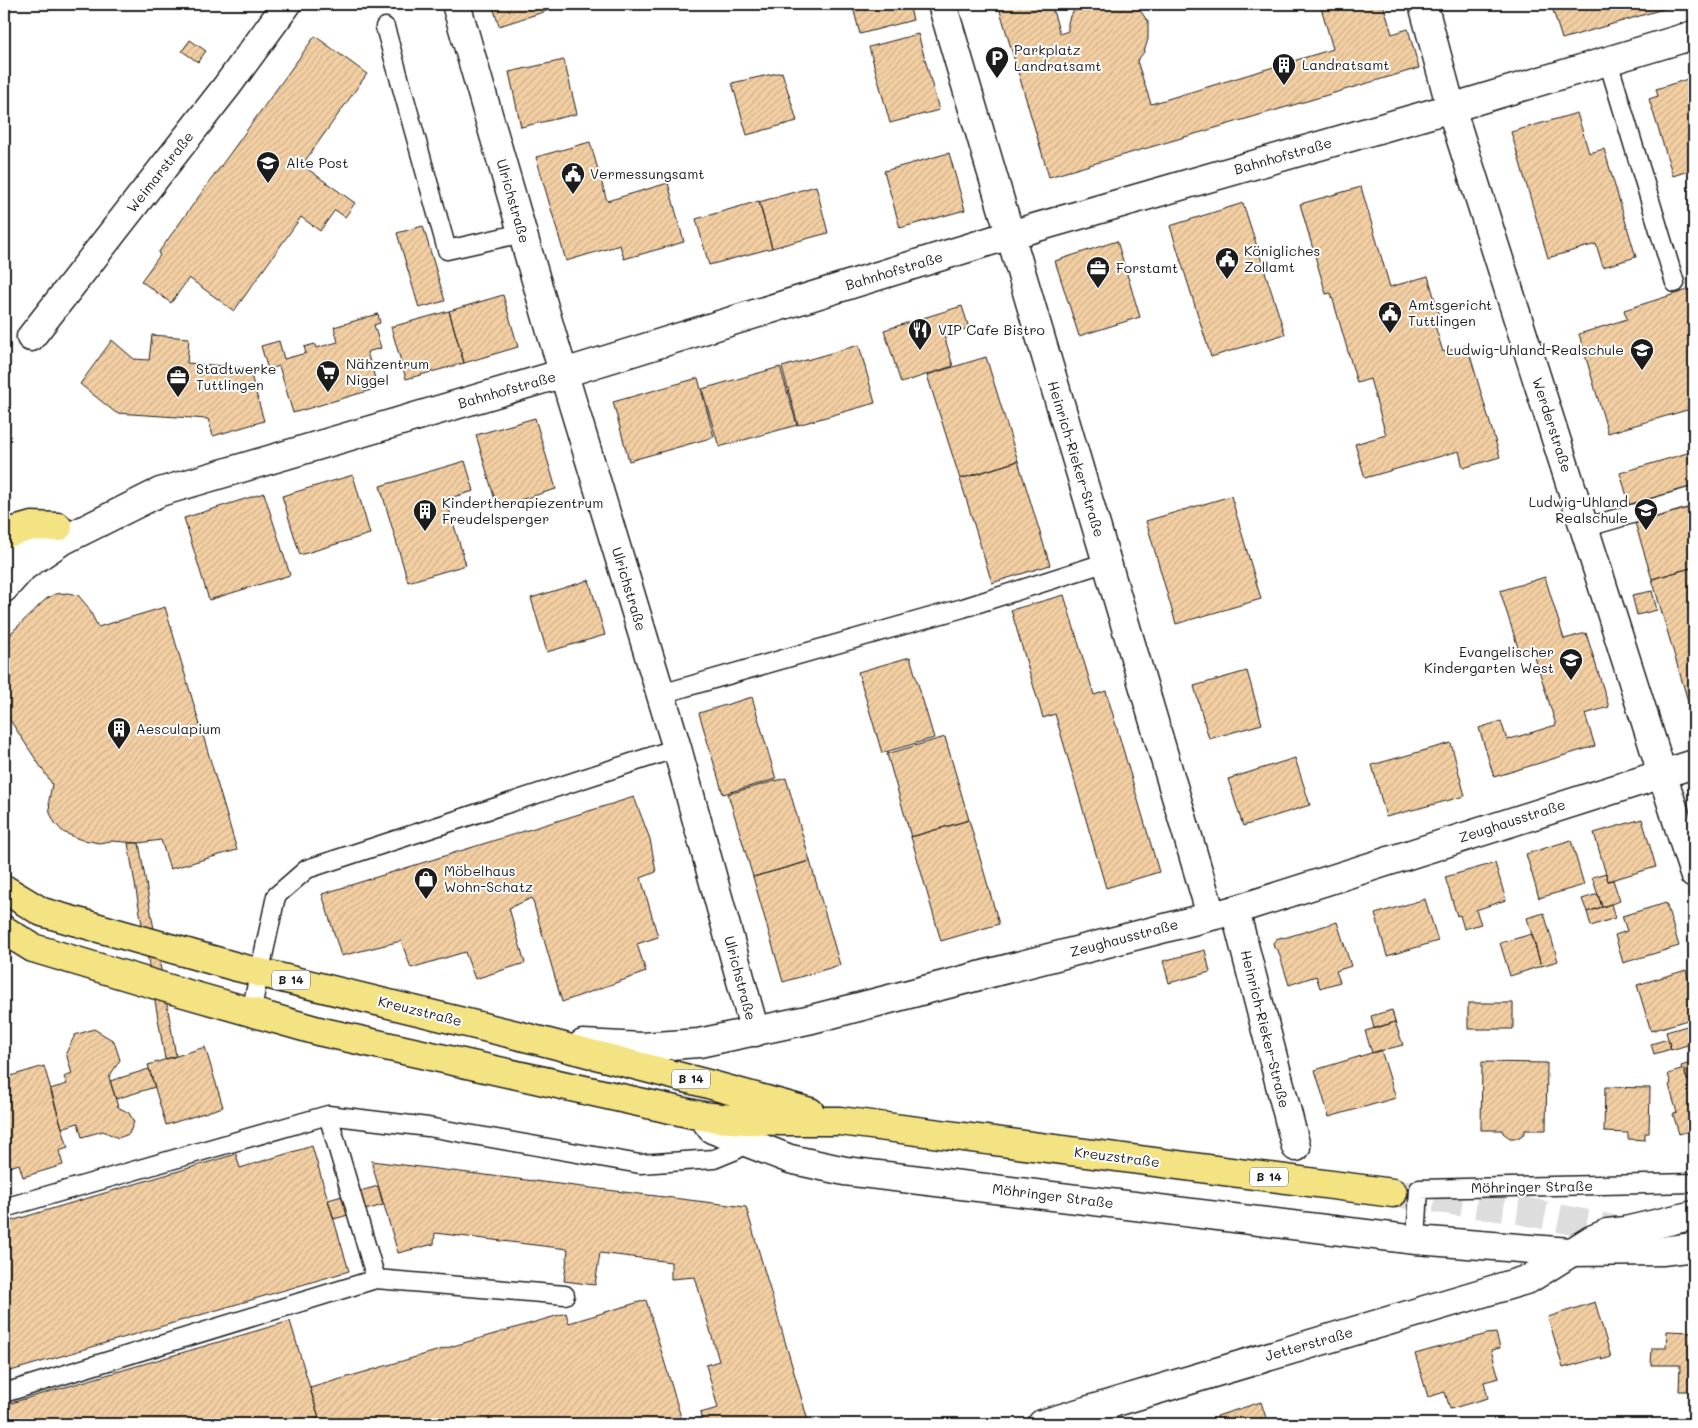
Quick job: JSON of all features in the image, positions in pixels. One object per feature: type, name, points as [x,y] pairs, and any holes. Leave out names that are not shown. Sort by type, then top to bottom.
[{"type":"main road","points":[[4,534],[32,526],[58,527]]},
{"type":"main road","name":"Kreuzstraße","points":[[4,889],[42,912],[260,972],[541,1041],[708,1084],[840,1121]]},
{"type":"main road","name":"Kreuzstraße","points":[[4,930],[33,948],[318,1031],[702,1116],[734,1120],[840,1121],[1393,1193]]},
{"type":"main road","points":[[4,946],[33,948]]},
{"type":"street","name":"Weimarstraße","points":[[31,337],[227,86],[287,4]]},
{"type":"street","name":"Ulrichstraße","points":[[456,4],[564,373],[677,748],[755,1032]]},
{"type":"street","name":"Heinrich-Rieker-Straße","points":[[942,4],[1107,562],[1223,912],[1296,1148]]},
{"type":"street","name":"Werderstraße","points":[[1423,4],[1451,108],[1694,874]]},
{"type":"street","name":"Bahnhofstraße","points":[[4,588],[23,567],[60,542],[160,492],[564,373],[1010,235],[1451,108],[1694,35]]},
{"type":"street","name":"Bahnhofstraße","points":[[4,554],[58,527],[99,521]]},
{"type":"street","name":"Zeughausstraße","points":[[541,1041],[605,1047],[642,1047],[699,1043],[812,1019],[1223,912],[1694,764]]},
{"type":"street","name":"Möhringer Straße","points":[[702,1116],[712,1130],[743,1140],[790,1160],[845,1172],[1416,1240],[1570,1252],[1662,1251],[1694,1247]]},
{"type":"street","points":[[1570,1252],[1590,1240],[1608,1233],[1625,1232],[1694,1215]]},
{"type":"street","name":"Jetterstraße","points":[[1042,1424],[1529,1280],[1570,1252]]},
{"type":"lane","points":[[384,27],[447,250],[523,233]]},
{"type":"lane","points":[[1608,61],[1675,283]]},
{"type":"lane","points":[[1584,528],[1694,496]]},
{"type":"lane","points":[[661,694],[963,608],[1107,562]]},
{"type":"lane","points":[[251,1012],[276,896],[307,869],[677,748]]},
{"type":"lane","points":[[328,1115],[376,1280]]},
{"type":"lane","points":[[4,1208],[328,1115],[428,1127],[640,1164],[714,1159],[736,1150],[743,1140],[766,1121]]},
{"type":"lane","name":"Möhringer Straße","points":[[1416,1240],[1419,1190],[1694,1183]]},
{"type":"lane","points":[[4,1393],[376,1280],[565,1295]]},
{"type":"building","points":[[492,4],[569,4],[499,26]]},
{"type":"building","points":[[852,4],[909,4],[913,20],[860,34]]},
{"type":"building","name":"Landratsamt","points":[[998,4],[1051,4],[1060,34],[1068,31],[1070,16],[1079,4],[1136,4],[1148,22],[1148,39],[1144,52],[1137,61],[1151,104],[1333,49],[1320,4],[1383,4],[1392,34],[1408,29],[1419,68],[1049,177]]},
{"type":"building","points":[[1551,4],[1680,4],[1562,39]]},
{"type":"building","points":[[918,34],[939,110],[890,123],[869,47]]},
{"type":"building","name":"Alte Post","points":[[315,36],[367,74],[302,165],[355,203],[345,217],[335,210],[320,231],[301,217],[234,311],[189,278],[171,303],[141,281],[160,255],[158,253]]},
{"type":"building","points":[[190,40],[206,51],[198,62],[182,51]]},
{"type":"building","points":[[564,60],[577,114],[521,127],[509,72]]},
{"type":"building","points":[[782,72],[797,121],[747,135],[732,83]]},
{"type":"building","points":[[1694,77],[1694,169],[1673,176],[1649,99],[1658,96],[1656,89]]},
{"type":"building","points":[[1577,113],[1589,153],[1604,149],[1636,257],[1603,267],[1596,244],[1548,258],[1511,132]]},
{"type":"building","points":[[590,142],[607,201],[668,183],[684,242],[624,259],[620,245],[566,261],[536,157]]},
{"type":"building","points":[[949,153],[965,210],[900,228],[884,171]]},
{"type":"building","points":[[816,186],[828,233],[772,248],[759,202]]},
{"type":"building","name":"Amtsgericht Tuttlingen","points":[[1361,187],[1390,287],[1428,276],[1440,317],[1433,319],[1443,352],[1467,345],[1500,457],[1463,468],[1459,451],[1365,478],[1355,444],[1386,435],[1370,379],[1357,383],[1331,293],[1326,294],[1300,204]]},
{"type":"building","points":[[759,201],[772,248],[709,265],[696,219]]},
{"type":"building","name":"Königliches Zollamt","points":[[1243,203],[1285,334],[1211,357],[1170,226]]},
{"type":"building","points":[[423,226],[445,301],[419,308],[397,233]]},
{"type":"building","name":"Forstamt","points":[[1117,241],[1140,317],[1079,336],[1055,261]]},
{"type":"building","name":"Ludwig-Uhland-Realschule","points":[[1694,288],[1694,408],[1608,433],[1579,334],[1627,319],[1624,310]]},
{"type":"building","points":[[503,295],[518,347],[464,363],[449,311]]},
{"type":"building","name":"VIP Cafe Bistro","points":[[962,306],[969,328],[944,335],[953,366],[901,383],[884,330]]},
{"type":"building","points":[[449,311],[464,363],[406,379],[391,327]]},
{"type":"building","points":[[378,314],[380,323],[374,325],[381,348],[367,352],[378,388],[293,413],[279,366],[268,370],[261,346],[279,341],[284,359],[306,353],[304,347],[315,344],[316,348],[338,342],[334,327]]},
{"type":"building","name":"Stadtwerke Tuttlingen","points":[[152,335],[189,338],[187,363],[249,368],[264,421],[213,436],[208,419],[116,413],[80,384],[112,340],[134,359],[149,360]]},
{"type":"building","points":[[859,345],[875,403],[798,425],[782,367]]},
{"type":"building","points":[[986,357],[1018,461],[960,479],[927,375]]},
{"type":"building","points":[[780,367],[797,425],[719,447],[702,389]]},
{"type":"building","points":[[698,378],[714,437],[629,461],[613,402]]},
{"type":"building","points":[[535,418],[556,489],[497,507],[476,435]]},
{"type":"building","points":[[1694,451],[1694,567],[1652,579],[1620,473]]},
{"type":"building","name":"Kindertherapiezentrum Freudelsperger","points":[[465,461],[474,491],[446,499],[466,565],[408,582],[380,486]]},
{"type":"building","points":[[1018,461],[1050,565],[992,583],[960,479]]},
{"type":"building","points":[[353,475],[370,534],[300,555],[282,496]]},
{"type":"building","points":[[264,493],[290,575],[209,600],[184,518]]},
{"type":"building","points":[[1231,496],[1261,599],[1176,624],[1146,521]]},
{"type":"building","points":[[1694,567],[1694,715],[1692,715],[1652,579]]},
{"type":"building","name":"Evangelischer Kindergarten West","points":[[1545,577],[1564,639],[1586,633],[1609,707],[1585,714],[1595,746],[1494,777],[1479,728],[1501,721],[1507,740],[1556,725],[1533,651],[1520,654],[1500,591]]},
{"type":"building","points":[[589,580],[605,635],[547,652],[531,598]]},
{"type":"building","points":[[1652,591],[1657,610],[1637,615],[1632,595]]},
{"type":"building","name":"Aesculapium","points":[[68,593],[78,595],[88,607],[98,627],[165,607],[237,850],[170,869],[161,840],[139,843],[111,841],[99,843],[79,839],[63,832],[55,823],[50,813],[49,800],[52,784],[4,711],[4,648],[12,632],[46,599],[55,594]]},
{"type":"building","points":[[1064,595],[1094,695],[1106,691],[1159,872],[1106,888],[1055,714],[1043,718],[1011,610]]},
{"type":"building","points":[[910,657],[934,738],[882,753],[858,672]]},
{"type":"building","points":[[1247,671],[1262,724],[1209,739],[1194,686]]},
{"type":"building","points":[[752,697],[776,779],[723,794],[699,713]]},
{"type":"building","points":[[945,737],[969,820],[911,837],[887,754]]},
{"type":"building","points":[[1451,743],[1465,796],[1386,817],[1372,765]]},
{"type":"building","points":[[1295,758],[1310,805],[1243,826],[1228,779]]},
{"type":"building","points":[[786,778],[810,861],[753,877],[728,794]]},
{"type":"building","name":"Möbelhaus Wohn-Schatz","points":[[634,797],[650,839],[656,872],[641,878],[658,937],[637,944],[646,972],[562,1002],[532,898],[509,908],[525,963],[475,979],[465,952],[411,968],[401,941],[341,956],[322,894]]},
{"type":"building","points":[[1642,819],[1656,867],[1608,881],[1594,833]]},
{"type":"building","points":[[969,820],[999,924],[941,941],[911,837]]},
{"type":"building","points":[[1571,840],[1584,885],[1539,898],[1526,854]]},
{"type":"building","points":[[128,843],[139,843],[176,1056],[165,1059]]},
{"type":"building","points":[[810,861],[840,965],[783,982],[753,877]]},
{"type":"building","points":[[1495,863],[1506,900],[1476,910],[1481,924],[1464,929],[1460,915],[1457,916],[1445,877]]},
{"type":"building","points":[[1606,873],[1608,881],[1613,880],[1620,901],[1602,907],[1592,877]]},
{"type":"building","points":[[1598,894],[1602,907],[1587,912],[1582,899]]},
{"type":"building","points":[[1425,899],[1438,941],[1387,956],[1375,914]]},
{"type":"building","points":[[1666,903],[1679,946],[1623,963],[1615,935],[1627,931],[1622,916]]},
{"type":"building","points":[[1611,904],[1615,918],[1591,926],[1587,912]]},
{"type":"building","points":[[1544,913],[1558,961],[1541,966],[1527,918]]},
{"type":"building","points":[[1337,922],[1351,966],[1336,971],[1340,982],[1320,988],[1316,976],[1289,985],[1278,950],[1274,948],[1273,943],[1276,939]]},
{"type":"building","points":[[1532,934],[1541,966],[1510,976],[1500,943]]},
{"type":"building","points":[[1205,950],[1210,972],[1169,983],[1163,961]]},
{"type":"building","points":[[1686,970],[1694,998],[1694,1018],[1651,1031],[1637,985]]},
{"type":"building","points":[[1468,1003],[1513,1003],[1513,1029],[1468,1029]]},
{"type":"building","points":[[1392,1010],[1395,1022],[1374,1029],[1371,1016]]},
{"type":"building","points":[[1395,1022],[1403,1045],[1372,1053],[1365,1031]]},
{"type":"building","points":[[1694,1024],[1694,1043],[1671,1050],[1666,1032]]},
{"type":"building","points":[[94,1029],[114,1041],[120,1060],[109,1077],[118,1107],[129,1113],[134,1122],[129,1134],[118,1138],[103,1131],[82,1137],[78,1123],[62,1128],[50,1089],[67,1084],[64,1077],[72,1074],[66,1053],[75,1035]]},
{"type":"building","points":[[1668,1039],[1671,1049],[1654,1054],[1651,1044]]},
{"type":"building","points":[[205,1047],[223,1107],[166,1125],[148,1065]]},
{"type":"building","points":[[1381,1050],[1396,1098],[1329,1117],[1315,1070]]},
{"type":"building","points":[[1482,1062],[1547,1063],[1546,1130],[1525,1130],[1525,1133],[1518,1138],[1510,1138],[1503,1133],[1503,1130],[1481,1130]]},
{"type":"building","points":[[1694,1062],[1694,1078],[1687,1080],[1684,1069],[1682,1070],[1681,1066]]},
{"type":"building","points":[[44,1066],[68,1148],[59,1151],[63,1165],[23,1177],[19,1164],[4,1169],[4,1078]]},
{"type":"building","points":[[149,1069],[155,1087],[116,1099],[110,1081]]},
{"type":"building","points":[[1684,1069],[1687,1080],[1694,1078],[1694,1130],[1679,1134],[1673,1114],[1677,1113],[1668,1074]]},
{"type":"building","points":[[1605,1087],[1650,1088],[1649,1133],[1645,1133],[1645,1140],[1628,1139],[1628,1133],[1604,1132]]},
{"type":"building","points":[[312,1146],[349,1271],[4,1373],[4,1223],[236,1154],[240,1168]]},
{"type":"building","points":[[371,1161],[746,1207],[809,1424],[703,1424],[700,1413],[718,1408],[706,1365],[719,1361],[695,1277],[671,1279],[671,1262],[600,1253],[595,1285],[564,1281],[568,1249],[435,1233],[434,1244],[398,1253]]},
{"type":"building","points":[[378,1186],[383,1205],[334,1219],[328,1200]]},
{"type":"building","points":[[646,1300],[683,1424],[321,1424],[310,1388],[566,1313],[569,1323]]},
{"type":"building","points":[[1595,1302],[1611,1357],[1602,1360],[1601,1357],[1563,1368],[1548,1317]]},
{"type":"building","points":[[290,1321],[319,1418],[296,1424],[4,1424],[4,1405]]},
{"type":"building","points":[[1667,1331],[1694,1332],[1694,1391],[1679,1391],[1680,1365],[1651,1365],[1652,1348],[1666,1348]]},
{"type":"building","points":[[1496,1333],[1500,1348],[1491,1350],[1499,1378],[1484,1382],[1488,1398],[1450,1409],[1445,1392],[1428,1397],[1415,1354]]},
{"type":"building","points":[[1261,1402],[1268,1424],[1219,1424],[1217,1416]]},
{"type":"tunnel","points":[[1393,1193],[1519,1210],[1627,1232]]},
{"type":"place","name":"Parkplatz Landratsamt","points":[[997,79]]},
{"type":"place","name":"Landratsamt","points":[[1284,86]]},
{"type":"place","name":"Alte Post","points":[[268,184]]},
{"type":"place","name":"Vermessungsamt","points":[[573,195]]},
{"type":"place","name":"Königliches Zollamt","points":[[1227,280]]},
{"type":"place","name":"Forstamt","points":[[1098,289]]},
{"type":"place","name":"Amtsgericht Tuttlingen","points":[[1390,334]]},
{"type":"place","name":"VIP Cafe Bistro","points":[[920,351]]},
{"type":"place","name":"Ludwig-Uhland-Realschule","points":[[1642,371]]},
{"type":"place","name":"Nähzentrum Niggel","points":[[328,393]]},
{"type":"place","name":"Stadtwerke Tuttlingen","points":[[178,398]]},
{"type":"place","name":"Ludwig-Uhland Realschule","points":[[1646,531]]},
{"type":"place","name":"Kindertherapiezentrum Freudelsperger","points":[[425,532]]},
{"type":"place","name":"Evangelischer Kindergarten West","points":[[1571,681]]},
{"type":"place","name":"Aesculapium","points":[[119,750]]},
{"type":"place","name":"Möbelhaus Wohn-Schatz","points":[[426,900]]}]
